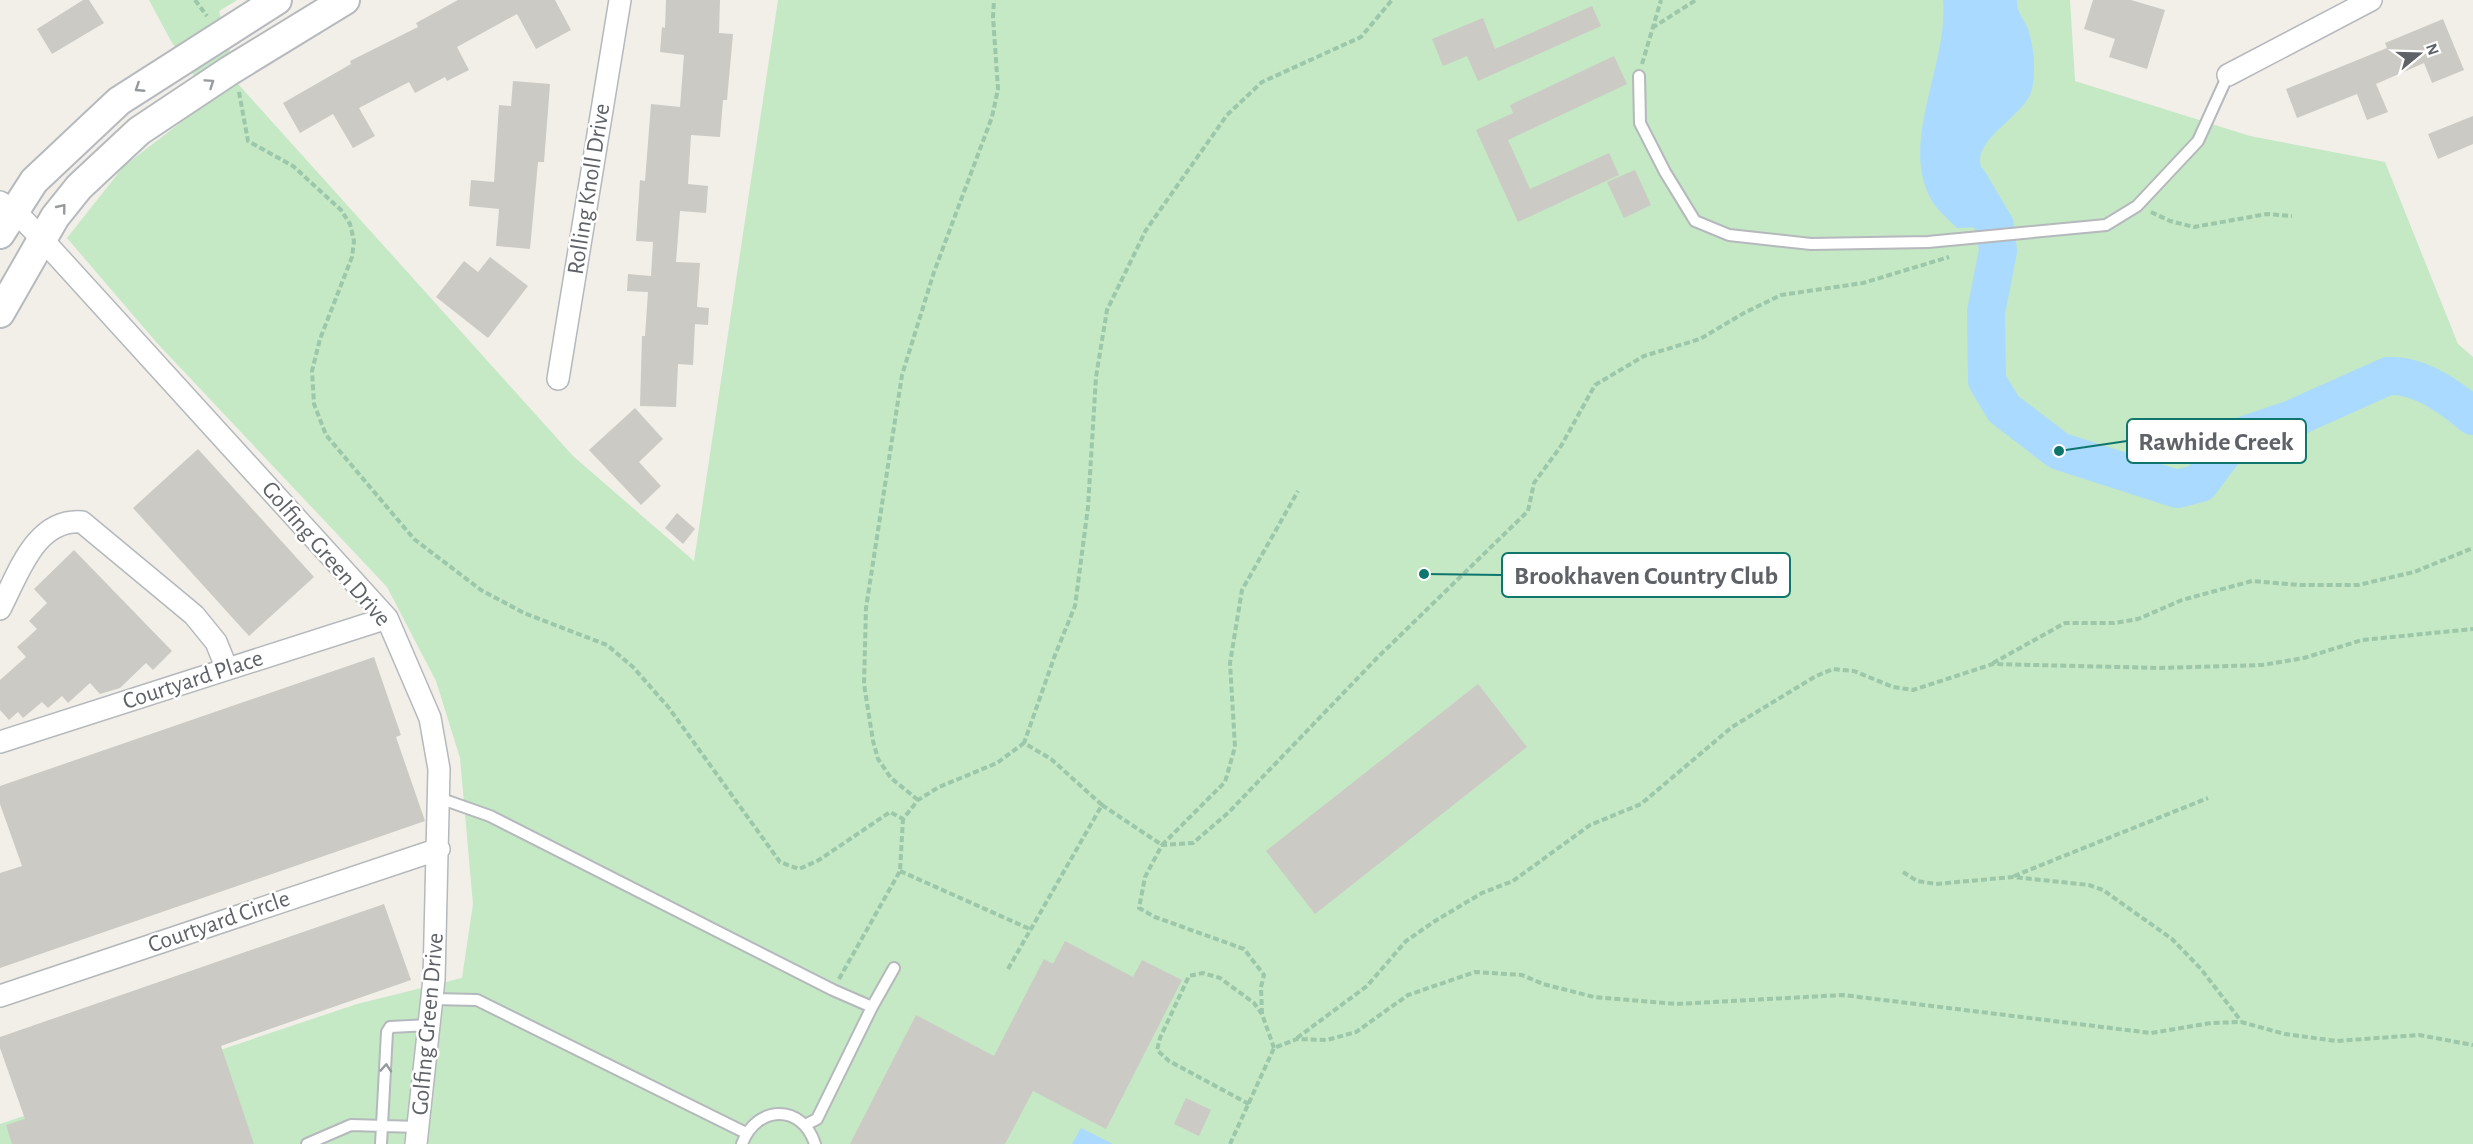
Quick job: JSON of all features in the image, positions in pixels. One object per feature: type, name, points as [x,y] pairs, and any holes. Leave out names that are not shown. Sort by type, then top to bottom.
[{"type":"main road","points":[[5,215],[34,181],[119,101],[277,0]]},
{"type":"main road","points":[[0,313],[54,217],[79,187],[139,131],[235,66],[345,0]]},
{"type":"street","name":"Rolling Knoll Drive","points":[[558,379],[620,0]]},
{"type":"street","points":[[2228,75],[2370,0]]},
{"type":"street","name":"Golfing Green Drive","points":[[5,215],[42,239],[387,618],[430,718],[439,769],[439,849],[432,999],[418,1136]]},
{"type":"street","points":[[0,609],[33,547],[42,536],[71,521],[82,522],[194,615],[216,642],[227,669]]},
{"type":"street","name":"Courtyard Place","points":[[0,742],[387,618]]},
{"type":"street","name":"Courtyard Circle","points":[[0,996],[439,849]]},
{"type":"lane","points":[[1639,76],[1640,123],[1665,172],[1695,221],[1730,235],[1811,244],[1928,242],[2106,225],[2137,206],[2198,141],[2228,75]]},
{"type":"lane","points":[[439,798],[490,816],[833,990],[872,1007]]},
{"type":"lane","points":[[805,1125],[817,1119],[872,1007],[894,968]]},
{"type":"lane","points":[[432,999],[477,1000],[746,1133]]},
{"type":"lane","points":[[381,1144],[387,1032],[390,1027],[430,1025]]},
{"type":"lane","points":[[742,1144],[746,1133],[762,1117],[774,1114],[796,1118],[805,1125],[815,1144]]},
{"type":"lane","points":[[307,1144],[309,1141],[351,1125],[382,1126],[418,1136]]},
{"type":"path","points":[[195,0],[224,33]]},
{"type":"path","points":[[918,800],[891,778],[878,759],[873,741],[864,684],[866,608],[902,375],[934,272],[992,117],[998,89],[994,0]]},
{"type":"path","points":[[833,990],[900,871],[903,819],[918,800],[939,787],[997,763],[1024,743],[1055,655],[1076,606],[1088,507],[1096,377],[1107,310],[1146,230],[1227,115],[1253,90],[1262,82],[1361,37],[1392,0]]},
{"type":"path","points":[[1639,76],[1661,0]]},
{"type":"path","points":[[1652,29],[1696,0]]},
{"type":"path","points":[[235,66],[248,141],[293,166],[341,210],[350,224],[354,241],[352,257],[320,339],[312,371],[314,404],[326,435],[414,539],[481,590],[524,613],[607,645],[633,667],[669,708],[780,862],[799,869],[819,860],[890,812],[903,819]]},
{"type":"path","points":[[2137,206],[2170,221],[2194,227],[2266,214],[2292,216]]},
{"type":"path","points":[[1024,743],[1051,759],[1102,805],[1161,845],[1193,843],[1228,813],[1377,658],[1528,511],[1534,483],[1561,446],[1596,385],[1644,356],[1700,339],[1781,295],[1863,283],[1902,272],[1964,251],[1975,238]]},
{"type":"path","points":[[1262,1014],[1261,987],[1264,975],[1244,949],[1155,917],[1139,908],[1145,877],[1161,845],[1226,782],[1235,747],[1230,663],[1242,590],[1298,491]]},
{"type":"path","points":[[1274,1048],[1297,1039],[1367,986],[1406,941],[1435,921],[1482,893],[1514,881],[1590,825],[1641,804],[1732,728],[1816,676],[1833,669],[1854,671],[1893,687],[1912,690],[1993,664],[2065,623],[2114,623],[2138,619],[2182,600],[2252,581],[2301,585],[2358,585],[2414,572],[2473,548]]},
{"type":"path","points":[[1993,664],[2160,668],[2262,665],[2304,658],[2362,640],[2473,629]]},
{"type":"path","points":[[2013,876],[2208,798]]},
{"type":"path","points":[[1008,969],[1102,805]]},
{"type":"path","points":[[900,871],[1032,930]]},
{"type":"path","points":[[1903,872],[1917,880],[1936,884],[2013,876],[2090,885],[2103,890],[2172,939],[2201,969],[2241,1022]]},
{"type":"path","points":[[1230,1144],[1249,1104],[1274,1048],[1262,1014],[1254,1003],[1220,978],[1203,972],[1189,976],[1160,1038],[1157,1050],[1169,1061],[1249,1104]]},
{"type":"path","points":[[1297,1039],[1327,1040],[1356,1032],[1408,995],[1475,972],[1522,975],[1543,984],[1594,997],[1676,1004],[1843,995],[2151,1033],[2211,1023],[2241,1022],[2285,1034],[2336,1041],[2419,1035],[2473,1045]]},
{"type":"green space","points":[[149,0],[237,0],[219,11],[239,85],[573,456],[694,561],[778,0],[2070,0],[2075,81],[2250,136],[2385,162],[2458,344],[2473,357],[2473,1144],[0,1144],[0,1124],[357,1004],[462,978],[473,904],[460,758],[436,681],[387,587],[157,343],[67,238],[124,166],[210,100],[171,41]]},
{"type":"water","points":[[1943,0],[2017,0],[2019,12],[2030,36],[2034,67],[2032,89],[2028,99],[1984,146],[1980,156],[1983,173],[2005,212],[2001,226],[1957,228],[1934,205],[1923,178],[1920,154],[1922,129],[1939,50],[1943,25]]},
{"type":"water","points":[[1081,1128],[1113,1144],[1072,1144]]},
{"type":"building","points":[[83,0],[89,0],[104,23],[52,54],[37,29]]},
{"type":"building","points":[[458,0],[555,0],[571,30],[536,49],[517,14],[457,47],[469,70],[447,81],[445,77],[415,93],[409,82],[359,108],[375,136],[353,148],[333,114],[300,133],[283,103],[351,64],[350,61],[418,27],[416,23]]},
{"type":"building","points":[[666,0],[720,0],[719,33],[733,34],[727,100],[723,100],[720,137],[691,135],[688,184],[708,186],[706,213],[680,211],[676,262],[700,263],[697,307],[709,308],[708,325],[695,324],[693,365],[678,364],[676,407],[640,406],[642,336],[645,336],[648,292],[627,291],[628,274],[651,276],[653,242],[636,241],[640,180],[645,181],[651,104],[680,107],[684,55],[660,52],[662,27],[665,28]]},
{"type":"building","points":[[2093,0],[2131,0],[2165,10],[2147,69],[2109,57],[2115,39],[2084,29]]},
{"type":"building","points":[[1592,6],[1601,26],[1478,81],[1467,56],[1443,66],[1432,39],[1483,18],[1495,49]]},
{"type":"building","points":[[2443,19],[2464,70],[2432,83],[2424,63],[2376,84],[2388,112],[2367,120],[2357,94],[2297,118],[2286,89],[2387,48],[2385,43]]},
{"type":"building","points":[[1614,56],[1627,84],[1508,140],[1530,189],[1609,153],[1619,175],[1518,222],[1476,130],[1513,113],[1510,105]]},
{"type":"building","points":[[513,81],[550,84],[544,162],[538,162],[530,249],[496,246],[499,209],[469,206],[471,180],[494,182],[499,105],[511,106]]},
{"type":"building","points":[[2473,116],[2473,144],[2438,159],[2428,134]]},
{"type":"building","points":[[1635,170],[1651,205],[1624,218],[1607,182]]},
{"type":"building","points":[[490,257],[528,286],[488,338],[436,297],[464,261],[478,272]]},
{"type":"building","points":[[635,408],[663,439],[639,462],[661,486],[641,505],[589,450]]},
{"type":"building","points":[[198,449],[314,577],[249,636],[133,508]]},
{"type":"building","points":[[677,513],[695,529],[683,544],[665,528]]},
{"type":"building","points":[[74,550],[172,651],[153,670],[146,663],[120,688],[100,694],[90,683],[68,703],[62,696],[48,708],[42,702],[23,718],[18,712],[9,720],[0,710],[0,680],[26,657],[17,647],[37,629],[29,621],[47,603],[34,589]]},
{"type":"building","points":[[374,657],[401,735],[396,737],[425,821],[0,968],[0,873],[22,866],[0,804],[0,786]]},
{"type":"building","points":[[1478,684],[1527,747],[1315,914],[1266,851]]},
{"type":"building","points":[[384,904],[411,980],[221,1046],[254,1144],[12,1144],[6,1125],[25,1119],[0,1048],[0,1037]]},
{"type":"building","points":[[1065,941],[1133,977],[1142,960],[1182,980],[1106,1129],[1033,1091],[1005,1144],[850,1144],[916,1015],[994,1056],[1044,959],[1053,964]]},
{"type":"building","points":[[1186,1098],[1211,1110],[1199,1136],[1174,1124]]},
{"type":"waterway","points":[[1969,182],[1995,226],[1998,251],[1986,312],[1987,381],[2004,409],[2059,451],[2177,489],[2200,483],[2233,439],[2292,419],[2388,376],[2400,376],[2434,388],[2473,416]]},
{"type":"place","name":"Rawhide Creek","points":[[2059,451]]},
{"type":"place","name":"Brookhaven Country Club","points":[[1424,574]]}]
